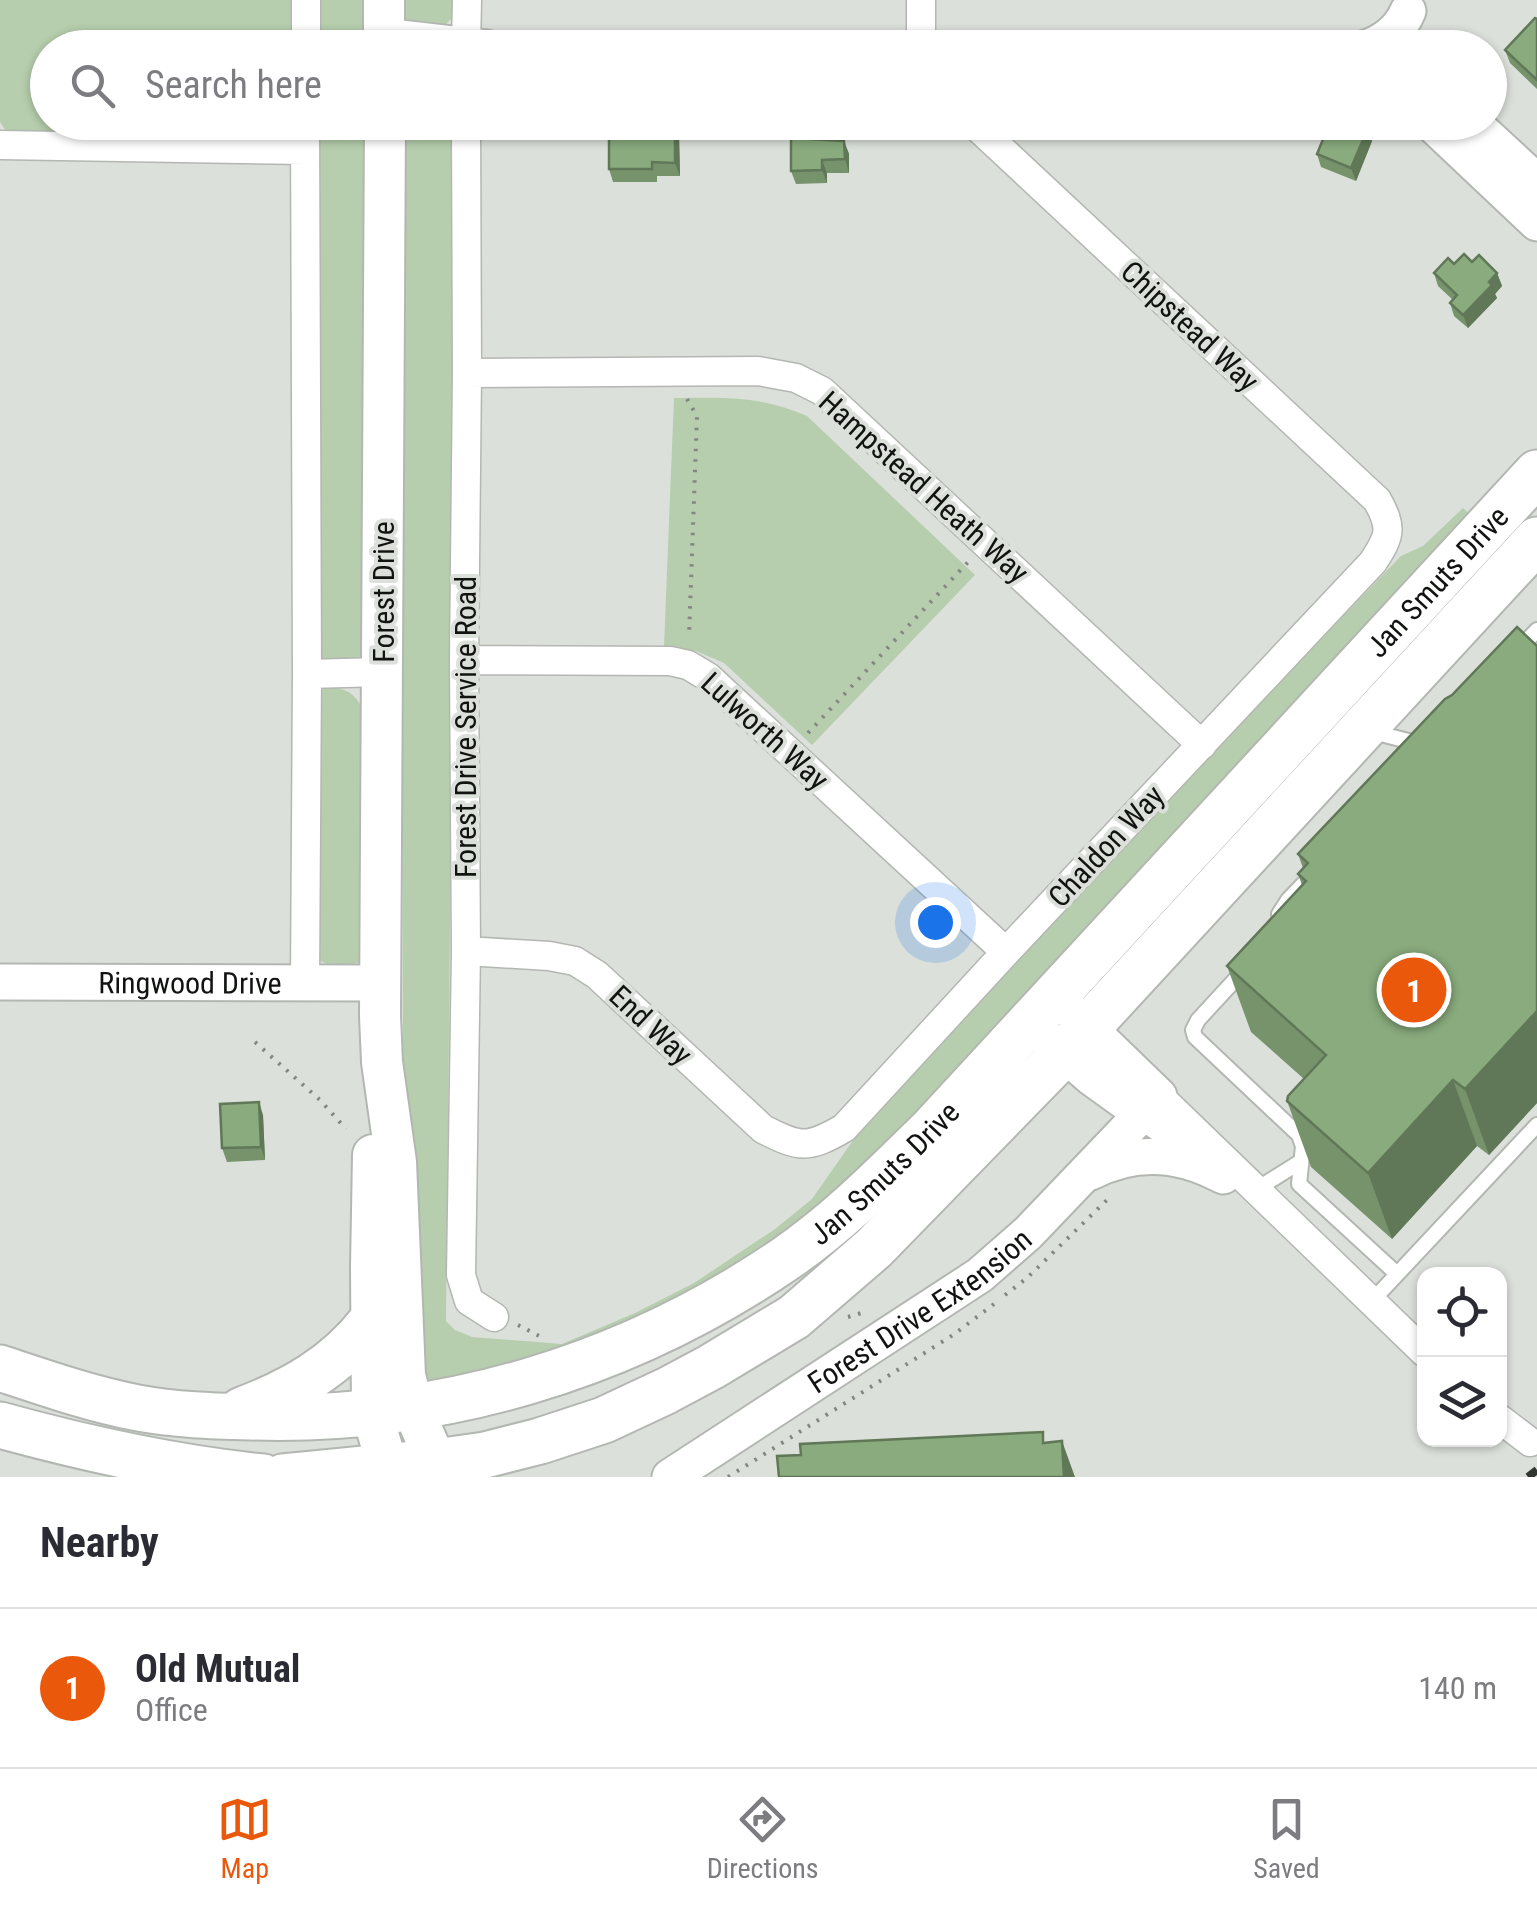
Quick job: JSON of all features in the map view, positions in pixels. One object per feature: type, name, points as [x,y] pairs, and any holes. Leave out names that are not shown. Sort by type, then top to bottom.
[{"type":"main road","name":"Forest Drive","points":[[384,140],[382,1062],[372,1176],[370,1322],[404,1449]]},
{"type":"main road","name":"Jan Smuts Drive","points":[[0,1368],[138,1408],[192,1416],[292,1418],[404,1449],[486,1455],[604,1420],[711,1368],[794,1316],[874,1248],[1059,1025],[1537,473]]},
{"type":"main road","name":"Jan Smuts Drive","points":[[282,1477],[404,1449],[545,1377],[686,1320],[787,1258],[866,1194],[932,1129],[1059,1025],[1362,729],[1537,540]]},
{"type":"main road","name":"Forest Drive","points":[[382,1062],[396,1162],[405,1376],[404,1449]]},
{"type":"main road","points":[[226,1416],[280,1396],[313,1377],[345,1352],[370,1322]]},
{"type":"main road","points":[[138,1408],[176,1426],[226,1435],[404,1449]]},
{"type":"main road","points":[[502,1477],[604,1420]]},
{"type":"main road","points":[[0,1425],[84,1448],[213,1473],[263,1477]]},
{"type":"street","points":[[306,0],[306,30]]},
{"type":"street","points":[[466,30],[467,0]]},
{"type":"street","points":[[921,0],[921,30]]},
{"type":"street","points":[[1396,30],[1408,6]]},
{"type":"street","points":[[0,144],[152,140]]},
{"type":"street","points":[[305,140],[305,983]]},
{"type":"street","name":"Forest Drive Service Road","points":[[466,140],[466,952],[461,1275],[469,1301],[494,1317]]},
{"type":"street","name":"Chipstead Way","points":[[991,140],[1377,500],[1388,520],[1387,540]]},
{"type":"street","points":[[1449,140],[1537,223]]},
{"type":"street","points":[[1492,140],[1537,182]]},
{"type":"street","name":"Hampstead Heath Way","points":[[467,373],[758,371],[796,378],[822,391],[1202,745]]},
{"type":"street","name":"Chaldon Way","points":[[817,1144],[844,1128],[1373,562],[1387,540]]},
{"type":"street","name":"Lulworth Way","points":[[464,660],[688,665],[708,678],[800,761],[1006,952]]},
{"type":"street","points":[[307,674],[382,672]]},
{"type":"street","name":"End Way","points":[[466,952],[575,961],[597,975],[763,1129],[789,1142],[817,1144]]},
{"type":"street","name":"Ringwood Drive","points":[[0,982],[380,983]]},
{"type":"street","points":[[1059,1025],[1223,1176]]},
{"type":"street","points":[[1150,1105],[1256,1189],[1417,1345]]},
{"type":"street","name":"Forest Drive Extension","points":[[670,1477],[980,1275],[1028,1233],[1150,1105]]},
{"type":"street","points":[[1084,1175],[1131,1157],[1192,1161],[1278,1210]]},
{"type":"street","points":[[1507,1424],[1530,1442]]},
{"type":"lane","points":[[1510,659],[1537,630]]},
{"type":"lane","points":[[1362,729],[1430,747],[1416,763]]},
{"type":"lane","points":[[1275,925],[1288,900],[1324,862]]},
{"type":"lane","points":[[1251,962],[1198,1020],[1195,1038],[1299,1136],[1299,1184]]},
{"type":"lane","points":[[1372,1301],[1537,1125]]},
{"type":"lane","points":[[1256,1189],[1300,1162]]},
{"type":"lane","points":[[1256,1189],[1299,1184],[1397,1274]]},
{"type":"path","points":[[673,373],[697,416],[688,665]]},
{"type":"path","points":[[800,761],[804,737],[986,542]]},
{"type":"path","points":[[255,1042],[346,1129]]},
{"type":"path","points":[[494,1317],[521,1326],[551,1343]]},
{"type":"green space","points":[[0,0],[295,0],[295,30],[30,30],[30,140],[12,140],[0,122]]},
{"type":"green space","points":[[315,0],[369,0],[369,30],[315,30]]},
{"type":"green space","points":[[398,0],[453,0],[453,17],[444,26],[432,30],[412,30],[398,15]]},
{"type":"green space","points":[[314,140],[368,140],[366,653],[344,664],[320,657]]},
{"type":"green space","points":[[400,140],[458,140],[446,1321],[472,1337],[562,1344],[694,1283],[812,1199],[854,1139],[1011,967],[1401,556],[1423,546],[1463,508],[1476,520],[857,1185],[685,1315],[436,1386],[419,1369],[403,1076],[403,854],[392,709]]},
{"type":"green space","points":[[674,398],[757,401],[807,416],[975,575],[812,745],[724,663],[696,651],[664,646]]},
{"type":"green space","points":[[327,687],[351,694],[366,715],[363,960],[340,967],[318,959],[318,693]]},
{"type":"building","points":[[1537,19],[1537,80],[1507,52]]},
{"type":"building","points":[[609,140],[675,140],[675,163],[652,162],[652,169],[609,169]]},
{"type":"building","points":[[791,140],[844,141],[845,159],[822,160],[822,170],[791,171]]},
{"type":"building","points":[[1323,140],[1363,140],[1351,168],[1317,154]]},
{"type":"building","points":[[1464,254],[1472,262],[1479,255],[1497,273],[1489,282],[1492,285],[1463,315],[1450,303],[1457,295],[1434,273],[1448,258],[1454,264]]},
{"type":"building","points":[[1517,627],[1537,646],[1537,1011],[1465,1089],[1453,1080],[1368,1173],[1287,1101],[1326,1055],[1227,966],[1306,881],[1298,874],[1308,863],[1298,854]]},
{"type":"building","points":[[259,1102],[261,1147],[222,1148],[220,1104]]},
{"type":"building","points":[[1043,1432],[1043,1443],[1062,1441],[1064,1477],[779,1477],[777,1456],[801,1455],[800,1444]]},
{"type":"railway","points":[[1528,1477],[1537,1470]]},
{"type":"place","name":"Old Mutual","points":[[1414,990]]}]
